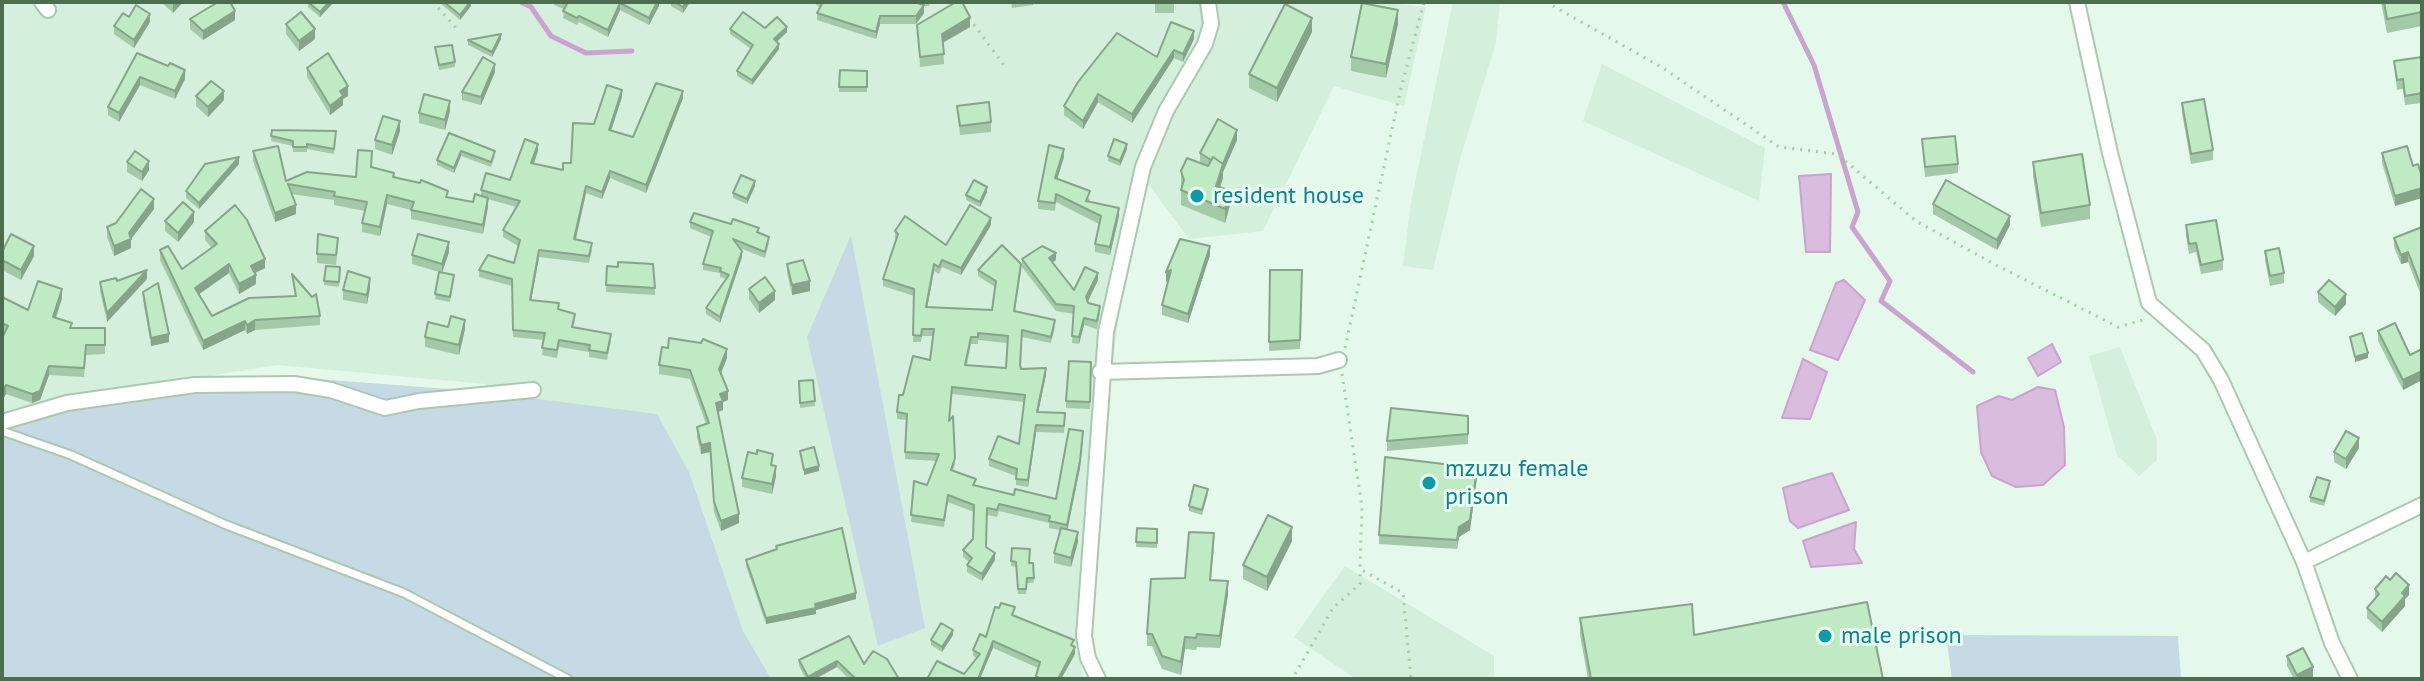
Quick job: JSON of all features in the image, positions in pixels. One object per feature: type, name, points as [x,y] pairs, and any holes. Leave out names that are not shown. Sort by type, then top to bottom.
[{"type":"street","points":[[1098,679],[1088,658],[1084,636],[1100,372],[1112,294],[1143,167],[1166,111],[1205,44],[1211,24],[1208,2]]},
{"type":"street","points":[[2077,2],[2110,153],[2146,292],[2159,313],[2203,350],[2221,380],[2304,562],[2332,643],[2350,679]]},
{"type":"street","points":[[1100,372],[1318,366],[1339,360]]},
{"type":"street","points":[[2,422],[67,403],[195,385],[278,382],[311,386],[385,408],[419,401],[533,390]]},
{"type":"street","points":[[2304,562],[2422,505]]},
{"type":"lane","points":[[2,431],[95,465],[224,524],[414,598],[568,679]]},
{"type":"path","points":[[433,2],[457,29]]},
{"type":"path","points":[[1295,674],[1333,608],[1360,584],[1362,507],[1339,360],[1349,340],[1388,147],[1424,2]]},
{"type":"path","points":[[1546,2],[1663,68],[1779,147],[1837,154],[1916,221],[2113,324],[2127,327],[2159,313]]},
{"type":"path","points":[[965,13],[1006,68]]},
{"type":"path","points":[[1360,569],[1403,593],[1411,679]]},
{"type":"shaded area","points":[[2,2],[1379,2],[1426,7],[1404,106],[1334,86],[1263,231],[1189,239],[1137,169],[1079,636],[1083,679],[705,679],[552,506],[485,384],[277,365],[58,401],[2,420]]},
{"type":"shaded area","points":[[1453,2],[1500,2],[1496,43],[1461,155],[1433,270],[1403,266],[1411,202]]},
{"type":"shaded area","points":[[1602,64],[1765,148],[1759,201],[1583,121]]},
{"type":"shaded area","points":[[1831,174],[1830,252],[1806,252],[1799,176]]},
{"type":"shaded area","points":[[851,235],[925,628],[878,646],[807,337]]},
{"type":"shaded area","points":[[1844,280],[1865,300],[1838,360],[1810,350],[1836,283]]},
{"type":"shaded area","points":[[2052,344],[2061,362],[2038,376],[2028,358]]},
{"type":"shaded area","points":[[2120,347],[2157,440],[2157,460],[2139,476],[2117,455],[2089,356]]},
{"type":"shaded area","points":[[1803,359],[1827,372],[1810,419],[1782,418]]},
{"type":"shaded area","points":[[277,376],[475,391],[657,414],[689,472],[743,631],[771,679],[2,679],[2,426],[62,410]]},
{"type":"shaded area","points":[[2038,387],[2055,390],[2064,427],[2065,465],[2043,485],[2016,487],[1992,476],[1981,452],[1977,406],[1999,396],[2012,400]]},
{"type":"shaded area","points":[[1832,473],[1849,510],[1798,528],[1790,521],[1783,488]]},
{"type":"shaded area","points":[[1856,522],[1854,549],[1862,563],[1811,567],[1803,541]]},
{"type":"shaded area","points":[[1345,566],[1494,656],[1494,679],[1356,679],[1294,637]]},
{"type":"shaded area","points":[[1946,635],[2178,636],[2181,679],[1952,679]]},
{"type":"building","points":[[218,2],[230,2],[235,11],[203,31],[190,19]]},
{"type":"building","points":[[308,2],[329,2],[320,12]]},
{"type":"building","points":[[444,2],[470,2],[460,15]]},
{"type":"building","points":[[562,2],[657,2],[649,18],[620,3],[608,30],[563,11],[567,4]]},
{"type":"building","points":[[823,2],[914,2],[924,5],[916,16],[880,16],[876,32],[817,13]]},
{"type":"building","points":[[956,2],[962,2],[970,17],[942,34],[944,54],[920,57],[917,25]]},
{"type":"building","points":[[2384,2],[2422,2],[2422,12],[2387,19]]},
{"type":"building","points":[[1362,3],[1398,10],[1386,64],[1351,57]]},
{"type":"building","points":[[1285,4],[1312,18],[1277,88],[1249,74]]},
{"type":"building","points":[[136,5],[150,14],[134,40],[114,26],[123,13],[129,17]]},
{"type":"building","points":[[301,12],[315,29],[299,41],[286,24]]},
{"type":"building","points":[[743,12],[765,28],[777,17],[787,27],[774,39],[779,44],[752,80],[737,71],[753,45],[730,29]]},
{"type":"building","points":[[1171,22],[1194,31],[1183,54],[1174,50],[1132,114],[1098,94],[1083,121],[1064,106],[1078,82],[1117,33],[1157,57]]},
{"type":"building","points":[[501,34],[492,52],[468,40]]},
{"type":"building","points":[[452,45],[455,62],[439,65],[435,47]]},
{"type":"building","points":[[137,53],[185,70],[175,91],[140,77],[119,113],[108,107]]},
{"type":"building","points":[[328,53],[348,86],[340,91],[343,96],[330,106],[307,68]]},
{"type":"building","points":[[483,57],[495,64],[481,97],[462,92]]},
{"type":"building","points":[[2422,57],[2422,93],[2405,96],[2403,79],[2397,80],[2394,61]]},
{"type":"building","points":[[840,70],[867,71],[867,87],[839,87]]},
{"type":"building","points":[[211,81],[224,91],[208,107],[196,96]]},
{"type":"building","points":[[656,83],[683,91],[646,185],[610,171],[602,192],[586,186],[574,239],[592,243],[589,256],[539,250],[530,300],[559,303],[558,309],[575,314],[572,327],[611,334],[607,353],[589,350],[590,345],[559,340],[557,350],[542,348],[545,333],[513,330],[512,279],[479,270],[488,255],[514,263],[520,240],[503,230],[520,201],[481,190],[486,173],[510,180],[525,139],[538,144],[531,163],[563,170],[563,163],[571,163],[573,123],[594,124],[607,85],[622,90],[609,130],[633,137]]},
{"type":"building","points":[[424,94],[450,101],[445,120],[419,113]]},
{"type":"building","points":[[2204,99],[2213,150],[2191,154],[2182,103]]},
{"type":"building","points":[[989,102],[991,122],[960,126],[957,106]]},
{"type":"building","points":[[383,116],[400,121],[392,145],[375,140]]},
{"type":"building","points":[[1218,119],[1237,130],[1223,164],[1200,153]]},
{"type":"building","points":[[272,130],[336,131],[334,149],[307,144],[307,147],[293,147],[293,141],[271,136]]},
{"type":"building","points":[[449,133],[495,151],[491,162],[461,151],[454,168],[437,160]]},
{"type":"building","points":[[1955,136],[1958,164],[1925,167],[1922,139]]},
{"type":"building","points":[[1114,139],[1127,144],[1120,161],[1108,156]]},
{"type":"building","points":[[1049,145],[1064,149],[1055,178],[1090,191],[1086,201],[1119,208],[1110,247],[1095,244],[1101,216],[1056,194],[1055,203],[1038,201]]},
{"type":"building","points":[[278,146],[286,181],[307,172],[356,177],[358,150],[372,151],[371,167],[394,173],[393,177],[420,183],[421,180],[448,191],[446,197],[473,202],[475,194],[488,198],[483,225],[411,210],[414,202],[387,195],[380,227],[362,223],[367,202],[334,196],[335,192],[288,184],[296,205],[275,213],[253,151]]},
{"type":"building","points":[[2407,146],[2413,166],[2418,164],[2422,188],[2395,196],[2382,153]]},
{"type":"building","points":[[135,151],[149,161],[142,172],[127,162]]},
{"type":"building","points":[[2082,154],[2090,205],[2041,213],[2033,162]]},
{"type":"building","points":[[239,157],[199,203],[186,191],[205,164]]},
{"type":"building","points":[[1213,157],[1223,164],[1216,186],[1230,191],[1225,209],[1181,190],[1184,180],[1181,171],[1187,158],[1208,166]]},
{"type":"building","points":[[741,175],[755,181],[747,199],[733,193]]},
{"type":"building","points":[[974,180],[987,187],[980,202],[966,195]]},
{"type":"building","points":[[1946,180],[2010,216],[1997,240],[1933,204]]},
{"type":"building","points":[[141,189],[154,199],[129,233],[131,239],[114,246],[107,227],[116,223]]},
{"type":"building","points":[[183,202],[194,212],[178,233],[165,221]]},
{"type":"building","points":[[235,205],[247,220],[265,259],[251,266],[256,275],[239,284],[229,264],[195,288],[212,316],[249,298],[296,296],[292,274],[312,297],[316,294],[320,316],[255,320],[247,325],[245,321],[203,341],[160,250],[168,246],[182,269],[217,244],[205,231]]},
{"type":"building","points":[[970,205],[991,218],[961,268],[942,260],[939,267],[934,264],[926,307],[992,310],[996,281],[978,270],[1002,245],[1021,264],[1014,311],[1055,320],[1051,337],[1022,330],[1021,369],[1046,368],[1037,412],[1065,413],[1064,426],[1036,425],[1028,480],[1016,479],[1017,469],[989,459],[998,436],[1019,444],[1025,395],[952,387],[949,421],[953,416],[955,458],[951,470],[976,479],[973,485],[1014,495],[1015,489],[1056,499],[1069,429],[1083,431],[1067,525],[1049,521],[1050,516],[999,504],[997,510],[987,508],[986,547],[995,553],[982,574],[967,565],[972,558],[963,550],[973,539],[974,505],[948,495],[944,520],[911,515],[914,481],[927,485],[939,454],[905,452],[907,414],[897,412],[899,395],[903,395],[913,356],[930,360],[934,329],[922,329],[921,336],[913,335],[914,289],[883,279],[898,234],[895,231],[905,216],[946,245]],"holes":[[[978,333],[1008,336],[1006,368],[965,365],[971,337],[978,337]]]},
{"type":"building","points":[[694,213],[731,224],[733,219],[759,228],[757,232],[769,237],[765,252],[733,239],[742,251],[720,317],[706,308],[729,275],[720,271],[721,268],[703,264],[713,231],[690,222]]},
{"type":"building","points":[[2216,220],[2223,260],[2201,265],[2196,243],[2189,244],[2186,225]]},
{"type":"building","points":[[2422,227],[2422,289],[2408,252],[2401,255],[2394,238]]},
{"type":"building","points":[[11,234],[34,246],[21,270],[2,260],[2,252]]},
{"type":"building","points":[[318,234],[338,238],[336,255],[317,254]]},
{"type":"building","points":[[418,234],[449,242],[442,264],[412,255]]},
{"type":"building","points":[[1180,239],[1210,246],[1188,314],[1162,305],[1171,270],[1166,272]]},
{"type":"building","points":[[1042,246],[1056,253],[1049,258],[1074,290],[1085,267],[1098,273],[1086,297],[1088,303],[1100,306],[1097,321],[1084,318],[1079,337],[1072,336],[1074,306],[1056,304],[1022,259]]},
{"type":"building","points":[[2279,248],[2284,273],[2270,276],[2265,251]]},
{"type":"building","points":[[803,260],[810,281],[792,285],[787,264]]},
{"type":"building","points":[[618,262],[653,264],[655,288],[606,285],[607,266],[618,267]]},
{"type":"building","points":[[326,266],[340,267],[339,282],[324,281]]},
{"type":"building","points":[[147,270],[107,313],[100,282],[116,278],[117,281]]},
{"type":"building","points":[[1270,270],[1302,270],[1300,340],[1269,342]]},
{"type":"building","points":[[348,271],[370,278],[367,295],[343,290]]},
{"type":"building","points":[[439,272],[454,275],[450,297],[435,294]]},
{"type":"building","points":[[765,277],[775,291],[759,303],[749,289]]},
{"type":"building","points":[[2329,280],[2346,294],[2335,307],[2318,292]]},
{"type":"building","points":[[38,281],[62,289],[53,317],[72,323],[70,328],[105,328],[105,345],[86,345],[84,368],[49,366],[40,391],[32,394],[6,385],[2,392],[2,338],[8,326],[2,323],[2,297],[28,310]]},
{"type":"building","points":[[158,283],[169,334],[151,338],[143,292]]},
{"type":"building","points":[[451,316],[465,320],[459,345],[425,337],[428,322],[448,327]]},
{"type":"building","points":[[2395,323],[2410,355],[2422,349],[2422,371],[2403,380],[2378,331]]},
{"type":"building","points":[[2362,333],[2368,353],[2355,357],[2350,337]]},
{"type":"building","points":[[669,338],[701,343],[703,339],[727,349],[719,369],[728,391],[720,394],[723,401],[716,403],[739,514],[721,521],[714,502],[710,443],[701,445],[697,427],[709,423],[690,370],[659,365],[662,347],[668,348]]},
{"type":"building","points":[[1069,361],[1091,362],[1090,402],[1066,401]]},
{"type":"building","points":[[813,380],[815,401],[800,403],[799,381]]},
{"type":"building","points":[[1391,408],[1468,416],[1468,434],[1387,441]]},
{"type":"building","points":[[2346,431],[2359,438],[2346,459],[2334,452]]},
{"type":"building","points":[[814,447],[819,466],[804,470],[800,451]]},
{"type":"building","points":[[757,450],[773,454],[771,465],[776,466],[772,484],[742,478],[748,452],[757,454]]},
{"type":"building","name":"mzuzu female prison","points":[[1385,457],[1477,468],[1470,520],[1459,527],[1457,540],[1379,535]]},
{"type":"building","points":[[2317,477],[2330,481],[2324,501],[2310,497]]},
{"type":"building","points":[[1194,485],[1208,489],[1202,510],[1189,506]]},
{"type":"building","points":[[1268,515],[1292,527],[1267,577],[1243,565]]},
{"type":"building","points":[[842,528],[856,593],[815,604],[816,608],[766,618],[746,560],[777,549],[776,546]]},
{"type":"building","points":[[1061,528],[1078,532],[1071,558],[1054,553]]},
{"type":"building","points":[[1137,528],[1157,529],[1157,543],[1136,542]]},
{"type":"building","points":[[1189,532],[1214,533],[1210,580],[1228,581],[1220,636],[1197,634],[1196,638],[1185,637],[1181,662],[1162,656],[1152,634],[1147,634],[1151,579],[1185,578]]},
{"type":"building","points":[[1012,548],[1030,549],[1029,563],[1033,563],[1034,578],[1027,578],[1026,589],[1018,589],[1016,562],[1011,561]]},
{"type":"building","points":[[2396,573],[2409,585],[2402,593],[2405,596],[2382,622],[2367,608],[2379,594],[2375,589],[2386,576],[2390,580]]},
{"type":"building","points":[[1867,602],[1883,679],[1591,679],[1580,618],[1692,604],[1694,635]]},
{"type":"building","points":[[1001,603],[1015,607],[1012,615],[1074,640],[1071,645],[1075,647],[1058,679],[1038,679],[1040,662],[993,641],[978,679],[927,679],[937,661],[964,674],[980,654],[973,650],[980,634],[986,637],[995,607],[999,608]]},
{"type":"building","points":[[941,623],[953,630],[942,647],[931,640]]},
{"type":"building","points":[[849,636],[864,664],[873,651],[887,659],[899,679],[856,679],[837,661],[808,677],[799,660]]},
{"type":"building","points":[[2303,648],[2313,667],[2297,675],[2287,656]]},
{"type":"waterway","points":[[521,2],[531,7],[551,36],[586,53],[632,51]]},
{"type":"waterway","points":[[1783,2],[1814,65],[1858,212],[1852,227],[1890,281],[1881,301],[1973,372]]},
{"type":"place","name":"resident house","points":[[1197,196]]},
{"type":"place","name":"mzuzu female prison","points":[[1429,483]]},
{"type":"place","name":"male prison","points":[[1825,636]]}]
